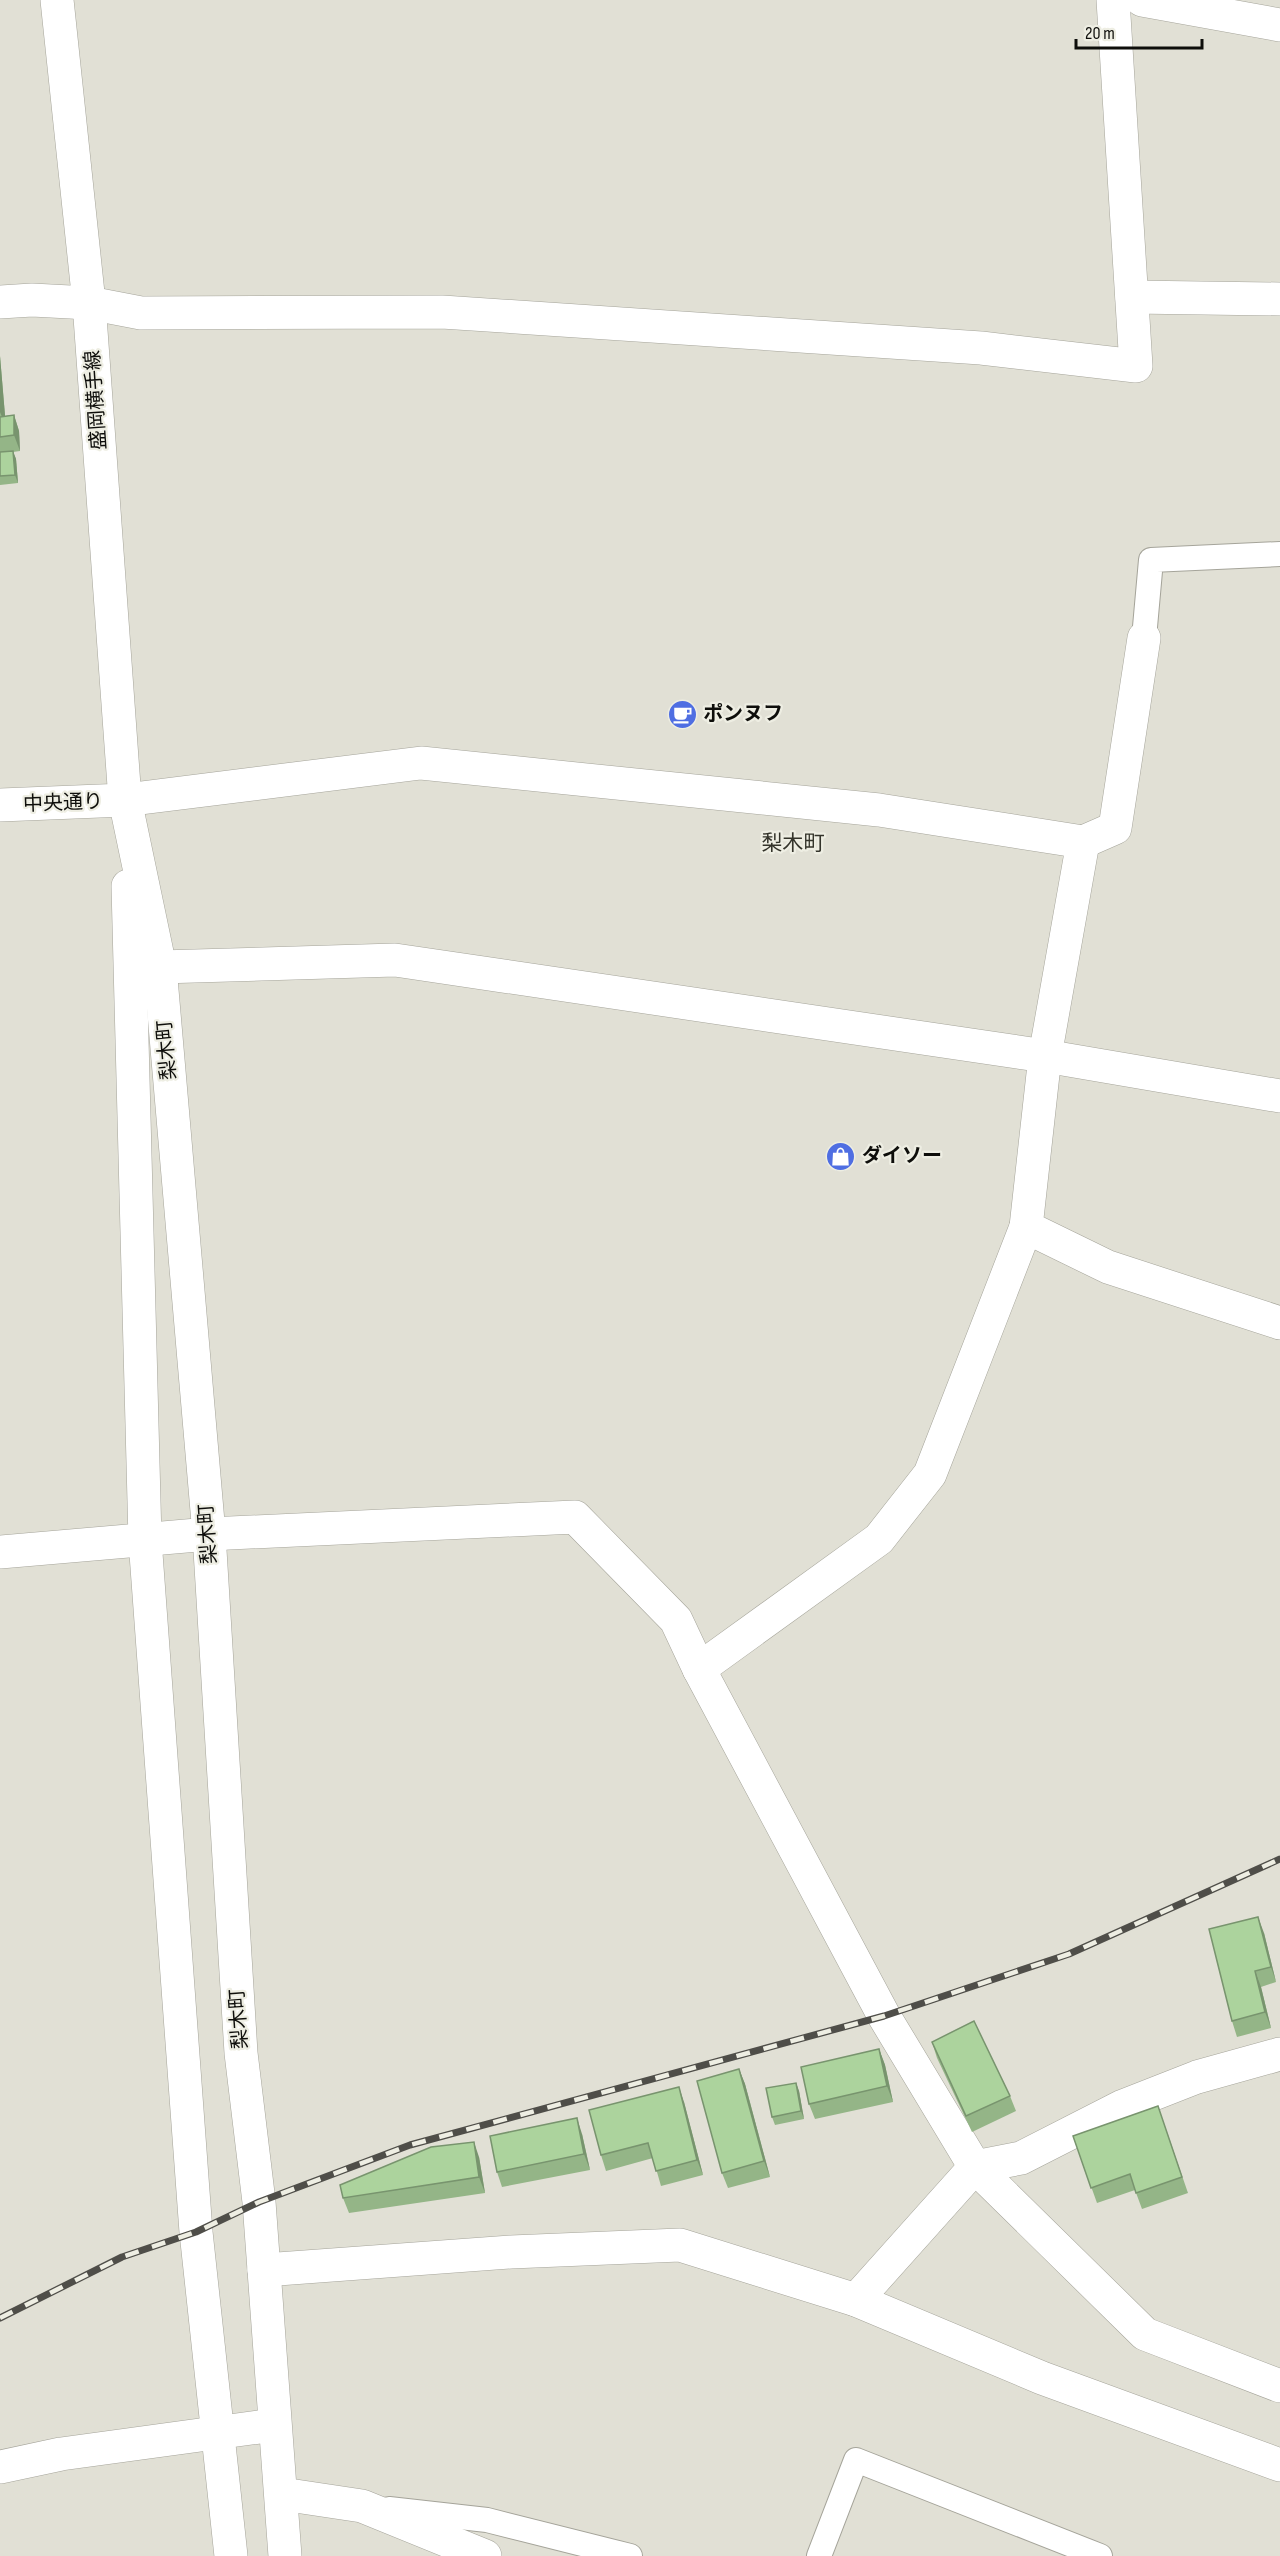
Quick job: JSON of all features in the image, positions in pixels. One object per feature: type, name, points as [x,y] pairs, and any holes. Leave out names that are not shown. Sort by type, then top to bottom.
[{"type":"street","name":"盛岡横手線","points":[[57,0],[89,303],[125,800]]},
{"type":"street","points":[[0,302],[32,300],[89,303],[141,313],[442,312],[981,348],[1136,366],[1113,0]]},
{"type":"street","points":[[1142,0],[1280,25]]},
{"type":"street","points":[[1132,297],[1280,299]]},
{"type":"street","points":[[699,1669],[879,1539],[930,1474],[1026,1227],[1045,1056],[1083,842],[1115,828],[1144,638]]},
{"type":"street","name":"中央通り","points":[[0,805],[125,800],[421,763],[879,810],[1083,842]]},
{"type":"street","points":[[125,800],[145,1540],[196,2232],[231,2556]]},
{"type":"street","name":"梨木町","points":[[125,800],[159,967],[208,1534],[241,2053],[259,2202],[285,2556]]},
{"type":"street","points":[[159,967],[394,960],[1045,1056],[1280,1096]]},
{"type":"street","points":[[1026,1227],[1108,1267],[1280,1323]]},
{"type":"street","points":[[0,1552],[208,1534],[575,1517],[676,1620],[699,1669],[884,2016],[975,2167],[1145,2334],[1280,2386]]},
{"type":"street","points":[[856,2300],[975,2167],[1021,2158],[1123,2106],[1197,2077],[1280,2054]]},
{"type":"street","points":[[264,2270],[511,2252],[680,2245],[856,2300],[1042,2378],[1280,2465]]},
{"type":"street","points":[[0,2467],[61,2454],[274,2425]]},
{"type":"street","points":[[282,2494],[362,2506],[485,2556]]},
{"type":"lane","points":[[1144,638],[1151,560],[1280,554]]},
{"type":"lane","points":[[819,2556],[856,2460],[1100,2556]]},
{"type":"lane","points":[[362,2506],[487,2520],[630,2556]]},
{"type":"building","points":[[14,415],[14,435],[0,437],[0,417]]},
{"type":"building","points":[[13,451],[15,475],[0,476],[0,452]]},
{"type":"building","points":[[1258,1917],[1271,1967],[1255,1971],[1265,2012],[1232,2021],[1209,1929]]},
{"type":"building","points":[[974,2021],[1010,2096],[966,2116],[932,2042]]},
{"type":"building","points":[[879,2049],[887,2086],[809,2104],[801,2067]]},
{"type":"building","points":[[739,2069],[764,2161],[722,2173],[697,2081]]},
{"type":"building","points":[[796,2083],[801,2111],[772,2117],[766,2088]]},
{"type":"building","points":[[679,2087],[697,2160],[656,2171],[648,2143],[601,2155],[589,2110]]},
{"type":"building","points":[[1158,2106],[1182,2177],[1136,2193],[1130,2174],[1091,2188],[1073,2136]]},
{"type":"building","points":[[577,2118],[584,2154],[497,2172],[490,2136]]},
{"type":"building","points":[[474,2142],[479,2177],[343,2198],[340,2185],[431,2147]]},
{"type":"railway","points":[[0,2318],[122,2257],[196,2232],[259,2202],[410,2145],[884,2016],[1069,1954],[1280,1859]]},
{"type":"place","name":"ポンヌフ","points":[[682,714]]},
{"type":"place","name":"ダイソー","points":[[841,1156]]},
{"type":"district","name":"梨木町","points":[[793,843]]}]
